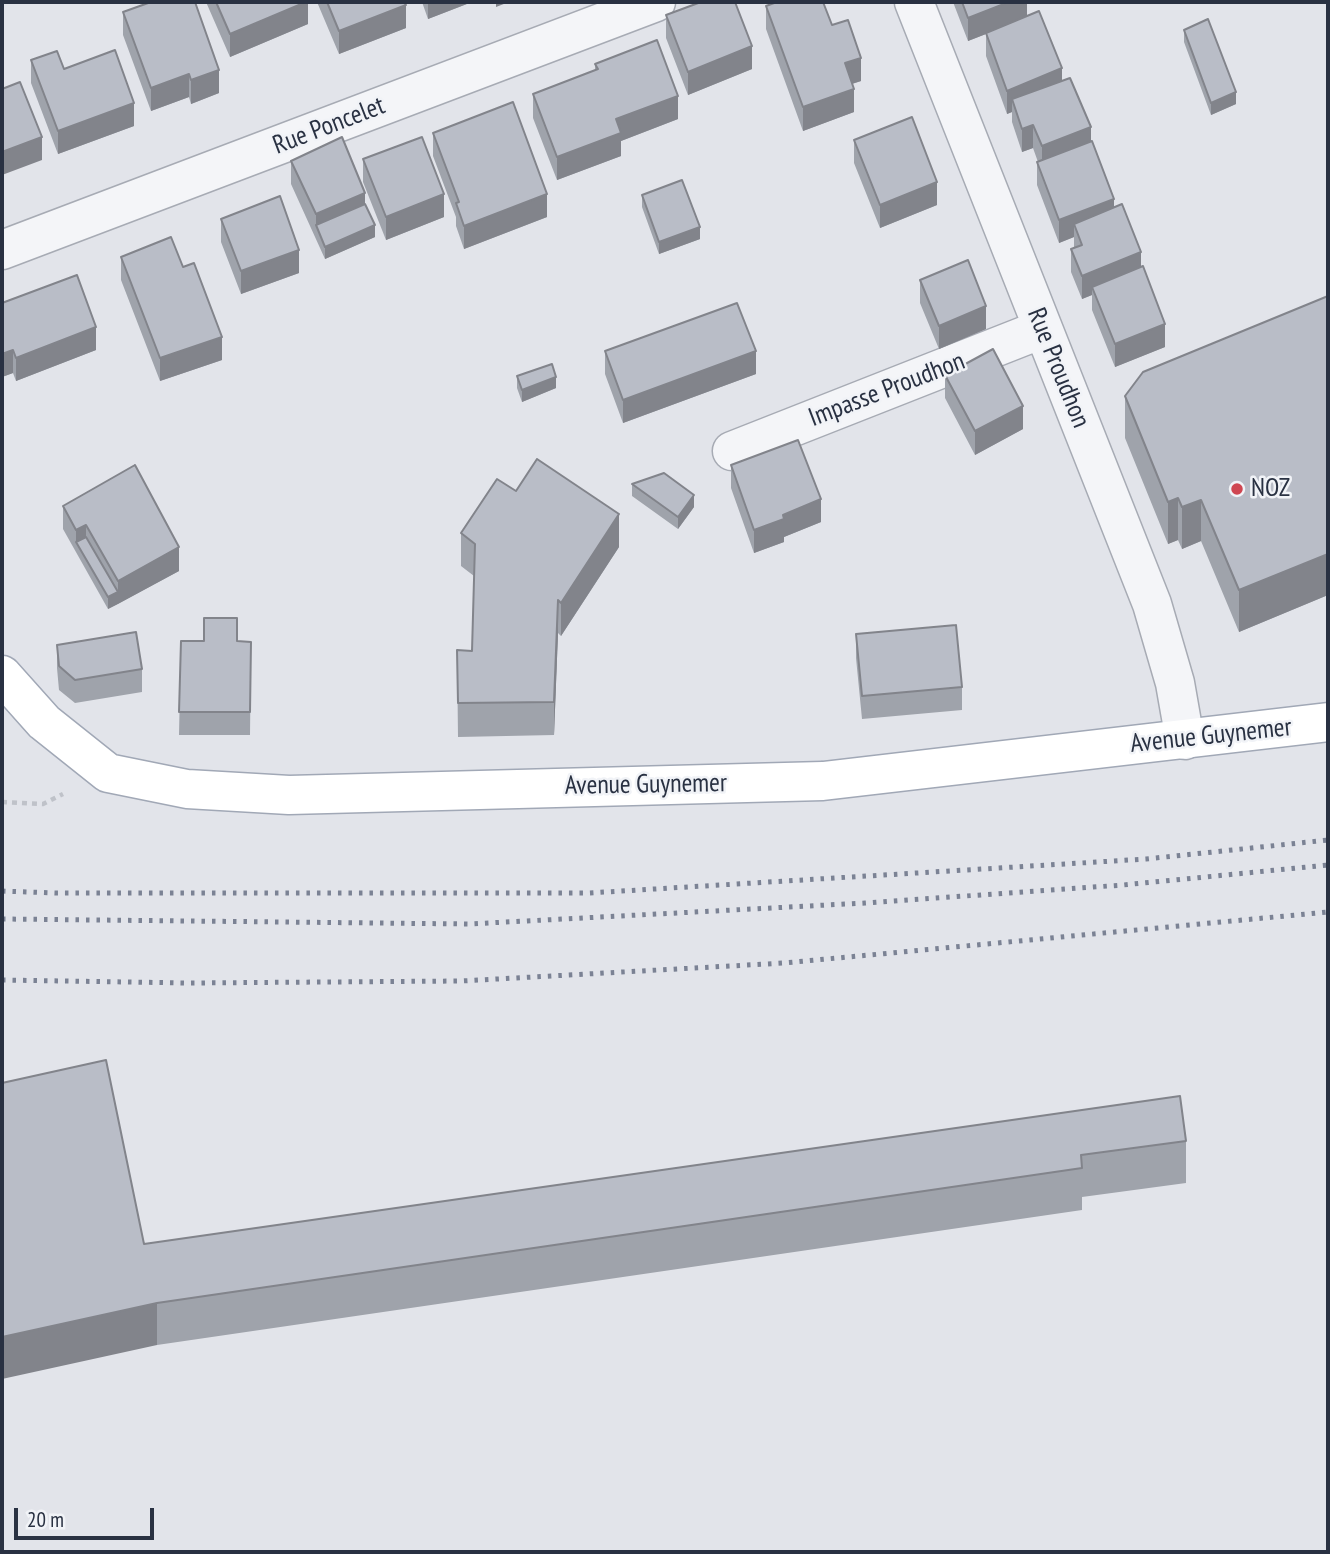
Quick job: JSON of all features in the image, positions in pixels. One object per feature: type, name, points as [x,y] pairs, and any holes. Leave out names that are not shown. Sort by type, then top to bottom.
[{"type":"main road","name":"Avenue Guynemer","points":[[2,675],[44,722],[108,773],[187,789],[289,794],[823,781],[1328,723]]},
{"type":"street","name":"Rue Poncelet","points":[[2,250],[656,2]]},
{"type":"street","name":"Rue Proudhon","points":[[914,2],[1152,604],[1175,683],[1185,740]]},
{"type":"street","name":"Impasse Proudhon","points":[[732,451],[1042,329]]},
{"type":"path","points":[[2,802],[43,804],[108,773]]},
{"type":"building","points":[[151,2],[195,2],[219,70],[191,80],[189,74],[151,88],[123,12]]},
{"type":"building","points":[[216,2],[306,2],[230,34]]},
{"type":"building","points":[[327,2],[404,2],[406,5],[339,31]]},
{"type":"building","points":[[701,2],[735,2],[752,46],[688,72],[666,15]]},
{"type":"building","points":[[777,2],[823,2],[832,25],[848,20],[861,58],[845,63],[854,89],[803,107],[766,6]]},
{"type":"building","points":[[962,2],[1009,2],[968,18]]},
{"type":"building","points":[[1039,11],[1062,68],[1007,91],[986,33]]},
{"type":"building","points":[[1208,19],[1236,92],[1211,103],[1184,30]]},
{"type":"building","points":[[657,40],[678,96],[616,119],[621,133],[557,157],[533,94],[598,69],[595,64]]},
{"type":"building","points":[[115,50],[134,103],[58,131],[31,60],[57,51],[64,69]]},
{"type":"building","points":[[1070,78],[1091,127],[1042,146],[1033,125],[1022,129],[1012,99]]},
{"type":"building","points":[[20,82],[42,137],[2,152],[2,89]]},
{"type":"building","points":[[513,102],[547,194],[464,226],[456,203],[459,202],[433,133]]},
{"type":"building","points":[[912,117],[937,182],[880,205],[854,140]]},
{"type":"building","points":[[342,137],[365,193],[316,214],[291,161]]},
{"type":"building","points":[[422,137],[444,194],[386,217],[363,159]]},
{"type":"building","points":[[1092,141],[1114,199],[1059,220],[1037,162]]},
{"type":"building","points":[[682,180],[700,227],[659,242],[642,195]]},
{"type":"building","points":[[280,196],[299,250],[241,271],[221,219]]},
{"type":"building","points":[[365,204],[375,225],[325,247],[316,225]]},
{"type":"building","points":[[1122,204],[1141,252],[1082,276],[1071,249],[1082,245],[1074,224]]},
{"type":"building","points":[[171,237],[183,267],[194,263],[222,337],[160,358],[121,257]]},
{"type":"building","points":[[968,260],[986,306],[939,326],[920,280]]},
{"type":"building","points":[[1143,266],[1165,324],[1115,344],[1092,287]]},
{"type":"building","points":[[77,275],[96,327],[16,358],[13,350],[2,354],[2,303]]},
{"type":"building","name":"NOZ","points":[[1328,296],[1328,554],[1239,590],[1201,500],[1182,507],[1178,498],[1168,502],[1125,396],[1143,372]]},
{"type":"building","points":[[737,303],[756,351],[623,400],[605,351]]},
{"type":"building","points":[[993,349],[1023,406],[975,431],[945,375]]},
{"type":"building","points":[[552,364],[556,377],[522,390],[517,376]]},
{"type":"building","points":[[798,440],[821,499],[783,515],[784,519],[754,530],[731,465]]},
{"type":"building","points":[[537,459],[619,514],[561,603],[558,600],[554,702],[458,703],[457,650],[472,651],[475,544],[461,533],[497,479],[516,491]]},
{"type":"building","points":[[135,465],[179,547],[118,581],[86,525],[76,530],[63,506]]},
{"type":"building","points":[[664,473],[694,495],[678,517],[632,484]]},
{"type":"building","points":[[86,537],[118,592],[108,597],[76,542]]},
{"type":"building","points":[[204,618],[237,618],[237,641],[251,642],[250,712],[179,712],[181,641],[204,641]]},
{"type":"building","points":[[956,625],[962,687],[862,696],[856,634]]},
{"type":"building","points":[[136,632],[142,669],[75,680],[59,666],[57,645]]},
{"type":"building","points":[[106,1060],[144,1244],[1180,1096],[1186,1141],[1081,1155],[1082,1168],[157,1303],[2,1337],[2,1083]]},
{"type":"railway","points":[[2,891],[589,893],[1146,859],[1328,840]]},
{"type":"railway","points":[[2,919],[469,924],[865,903],[1123,885],[1328,865]]},
{"type":"railway","points":[[2,980],[188,983],[461,981],[784,963],[1328,912]]},
{"type":"place","name":"NOZ","points":[[1237,489]]}]
